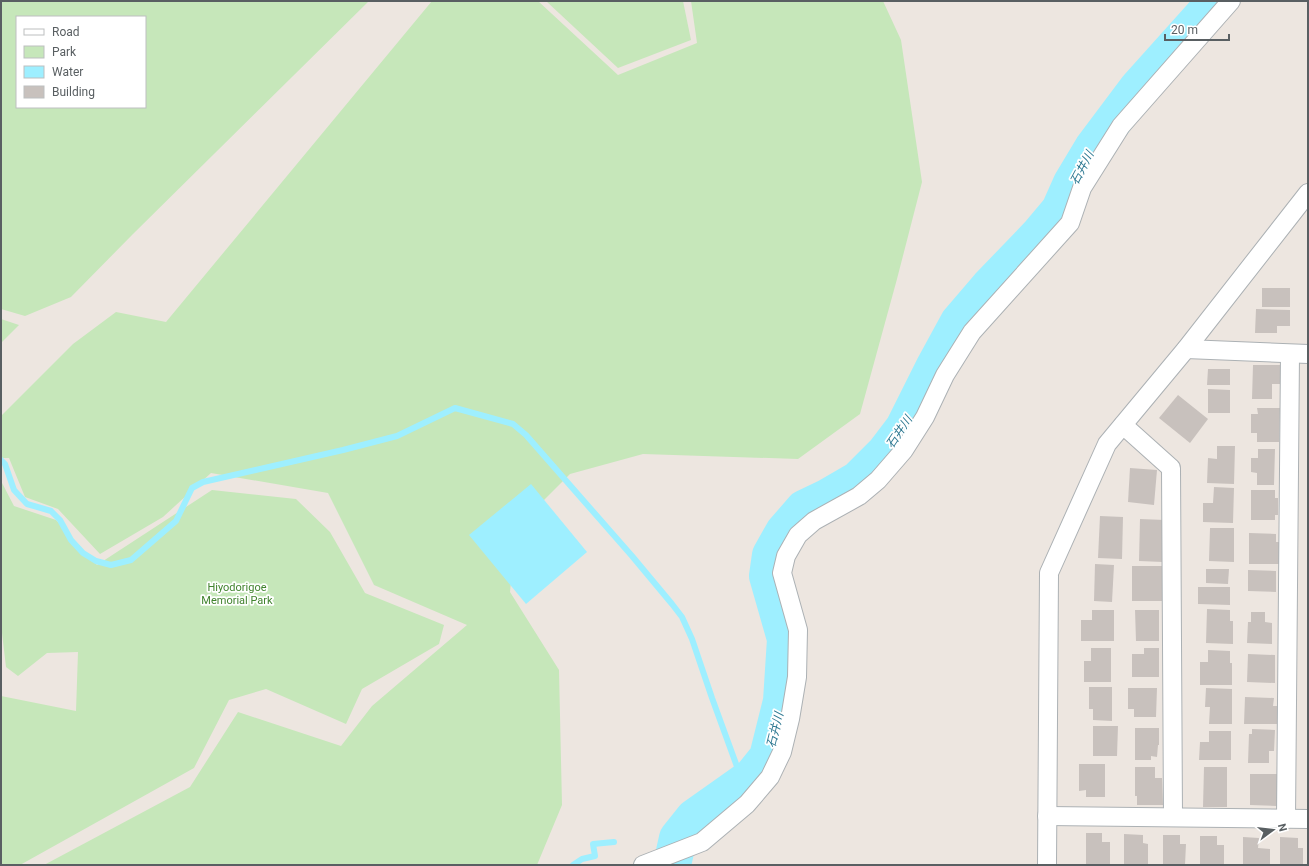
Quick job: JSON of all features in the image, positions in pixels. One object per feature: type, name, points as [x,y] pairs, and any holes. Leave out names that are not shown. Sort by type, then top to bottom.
[{"type":"street","points":[[643,865],[702,842],[747,804],[770,777],[782,752],[790,719],[797,677],[798,630],[782,573],[786,556],[798,535],[814,521],[859,496],[878,480],[904,450],[925,417],[945,375],[972,332],[1070,223],[1082,188],[1121,126],[1231,1]]},
{"type":"street","points":[[1047,865],[1049,573],[1107,444],[1186,349],[1308,193]]},
{"type":"street","points":[[1186,349],[1308,354]]},
{"type":"street","points":[[1286,819],[1290,354]]},
{"type":"street","points":[[1123,425],[1171,468],[1173,817]]},
{"type":"street","points":[[1047,816],[1308,819]]},
{"type":"green space","points":[[1,1],[369,1],[71,297],[25,316],[1,309]]},
{"type":"green space","points":[[432,1],[538,1],[618,75],[697,43],[691,1],[883,1],[901,40],[922,182],[860,414],[798,459],[643,454],[570,474],[516,528],[510,592],[559,670],[562,805],[537,865],[44,865],[190,787],[238,712],[341,746],[372,706],[467,625],[374,585],[328,493],[211,473],[163,517],[100,554],[58,509],[25,497],[9,458],[1,458],[1,416],[73,344],[116,312],[166,322]]},
{"type":"green space","points":[[546,1],[683,1],[691,40],[618,68]]},
{"type":"green space","points":[[1,319],[19,325],[1,343]]},
{"type":"green space","name":"Hiyodorigoe Memorial Park","points":[[1,481],[14,506],[56,520],[97,565],[212,490],[296,499],[330,532],[365,593],[444,625],[439,644],[362,689],[346,724],[266,689],[229,700],[194,768],[20,865],[1,865],[1,696],[76,711],[78,652],[47,653],[18,676],[6,667],[1,631]]},
{"type":"water","points":[[531,484],[587,552],[526,604],[469,535]]},
{"type":"building","points":[[1262,288],[1290,288],[1290,307],[1262,307]]},
{"type":"building","points":[[1256,309],[1290,310],[1290,326],[1277,326],[1277,333],[1255,333]]},
{"type":"building","points":[[1253,365],[1282,365],[1282,384],[1272,384],[1272,399],[1252,399]]},
{"type":"building","points":[[1208,369],[1230,369],[1230,385],[1207,385]]},
{"type":"building","points":[[1208,389],[1230,390],[1230,413],[1208,413]]},
{"type":"building","points":[[1178,395],[1208,419],[1190,443],[1159,418]]},
{"type":"building","points":[[1257,408],[1280,408],[1279,442],[1257,442],[1257,433],[1251,433],[1251,414],[1258,414]]},
{"type":"building","points":[[1217,446],[1235,446],[1234,484],[1207,483],[1208,458],[1217,459]]},
{"type":"building","points":[[1258,449],[1275,449],[1274,485],[1257,485],[1257,473],[1251,472],[1251,458],[1258,458]]},
{"type":"building","points":[[1130,468],[1157,470],[1154,505],[1128,502]]},
{"type":"building","points":[[1214,487],[1234,488],[1233,523],[1203,522],[1203,503],[1213,503]]},
{"type":"building","points":[[1251,490],[1275,490],[1275,498],[1278,498],[1278,515],[1275,515],[1275,520],[1251,520]]},
{"type":"building","points":[[1100,516],[1123,517],[1122,559],[1098,558]]},
{"type":"building","points":[[1140,519],[1165,520],[1163,562],[1139,561]]},
{"type":"building","points":[[1210,528],[1234,528],[1234,562],[1209,561]]},
{"type":"building","points":[[1249,533],[1276,534],[1276,542],[1281,542],[1281,564],[1249,564]]},
{"type":"building","points":[[1095,564],[1114,565],[1112,602],[1094,601]]},
{"type":"building","points":[[1132,566],[1164,566],[1164,601],[1132,601]]},
{"type":"building","points":[[1206,569],[1229,569],[1228,584],[1206,583]]},
{"type":"building","points":[[1248,570],[1276,571],[1276,592],[1248,591]]},
{"type":"building","points":[[1198,587],[1230,587],[1230,605],[1198,604]]},
{"type":"building","points":[[1207,609],[1230,610],[1230,621],[1233,621],[1233,644],[1206,643]]},
{"type":"building","points":[[1092,610],[1114,610],[1114,641],[1081,641],[1081,620],[1092,620]]},
{"type":"building","points":[[1135,610],[1159,610],[1159,641],[1136,641]]},
{"type":"building","points":[[1251,612],[1265,612],[1265,622],[1272,623],[1272,644],[1247,643],[1248,622],[1251,622]]},
{"type":"building","points":[[1091,648],[1111,648],[1111,682],[1084,682],[1084,661],[1091,661]]},
{"type":"building","points":[[1144,648],[1159,648],[1159,677],[1132,677],[1132,654],[1144,654]]},
{"type":"building","points":[[1208,650],[1230,651],[1230,663],[1232,663],[1232,685],[1200,685],[1200,662],[1208,662]]},
{"type":"building","points":[[1248,654],[1275,655],[1275,683],[1247,682]]},
{"type":"building","points":[[1089,687],[1112,687],[1112,721],[1093,720],[1093,709],[1089,709]]},
{"type":"building","points":[[1128,688],[1157,688],[1156,717],[1134,717],[1134,709],[1128,709]]},
{"type":"building","points":[[1206,688],[1232,689],[1232,724],[1209,724],[1210,707],[1205,707]]},
{"type":"building","points":[[1245,697],[1274,698],[1273,706],[1277,706],[1277,724],[1244,724]]},
{"type":"building","points":[[1093,726],[1118,726],[1117,756],[1093,756]]},
{"type":"building","points":[[1135,728],[1159,728],[1157,757],[1151,756],[1151,760],[1135,760]]},
{"type":"building","points":[[1252,729],[1275,730],[1274,751],[1269,751],[1269,763],[1248,763],[1249,734],[1252,734]]},
{"type":"building","points":[[1209,731],[1231,731],[1231,760],[1199,760],[1200,742],[1209,742]]},
{"type":"building","points":[[1079,764],[1105,764],[1105,797],[1086,797],[1086,790],[1079,791]]},
{"type":"building","points":[[1135,767],[1155,767],[1155,778],[1162,778],[1163,805],[1137,805],[1137,796],[1135,796]]},
{"type":"building","points":[[1204,767],[1227,767],[1227,807],[1203,807]]},
{"type":"building","points":[[1250,774],[1277,774],[1277,806],[1250,805]]},
{"type":"building","points":[[1086,833],[1102,833],[1102,842],[1110,842],[1110,865],[1086,865]]},
{"type":"building","points":[[1124,834],[1143,835],[1143,843],[1148,844],[1148,865],[1124,865]]},
{"type":"building","points":[[1163,835],[1180,835],[1180,844],[1186,844],[1185,865],[1163,865]]},
{"type":"building","points":[[1200,836],[1217,836],[1217,845],[1224,845],[1224,865],[1200,865]]},
{"type":"building","points":[[1243,837],[1259,838],[1258,848],[1270,849],[1270,865],[1243,865]]},
{"type":"building","points":[[1280,837],[1298,838],[1298,848],[1303,848],[1303,865],[1280,865]]},
{"type":"waterway","name":"石井川","points":[[672,865],[678,838],[694,818],[752,777],[768,757],[782,701],[786,639],[768,576],[771,555],[784,532],[804,509],[858,480],[885,453],[904,428],[959,322],[1060,210],[1072,183],[1093,148],[1138,88],[1216,1]]},
{"type":"waterway","points":[[1,460],[5,464],[14,490],[27,504],[51,511],[60,520],[71,540],[83,553],[96,561],[111,565],[131,560],[176,521],[192,488],[203,482],[397,436],[455,408],[513,424],[526,435],[632,556],[682,617],[692,639],[743,783]]},
{"type":"waterway","points":[[573,865],[582,859],[595,856],[593,844],[614,842]]}]
